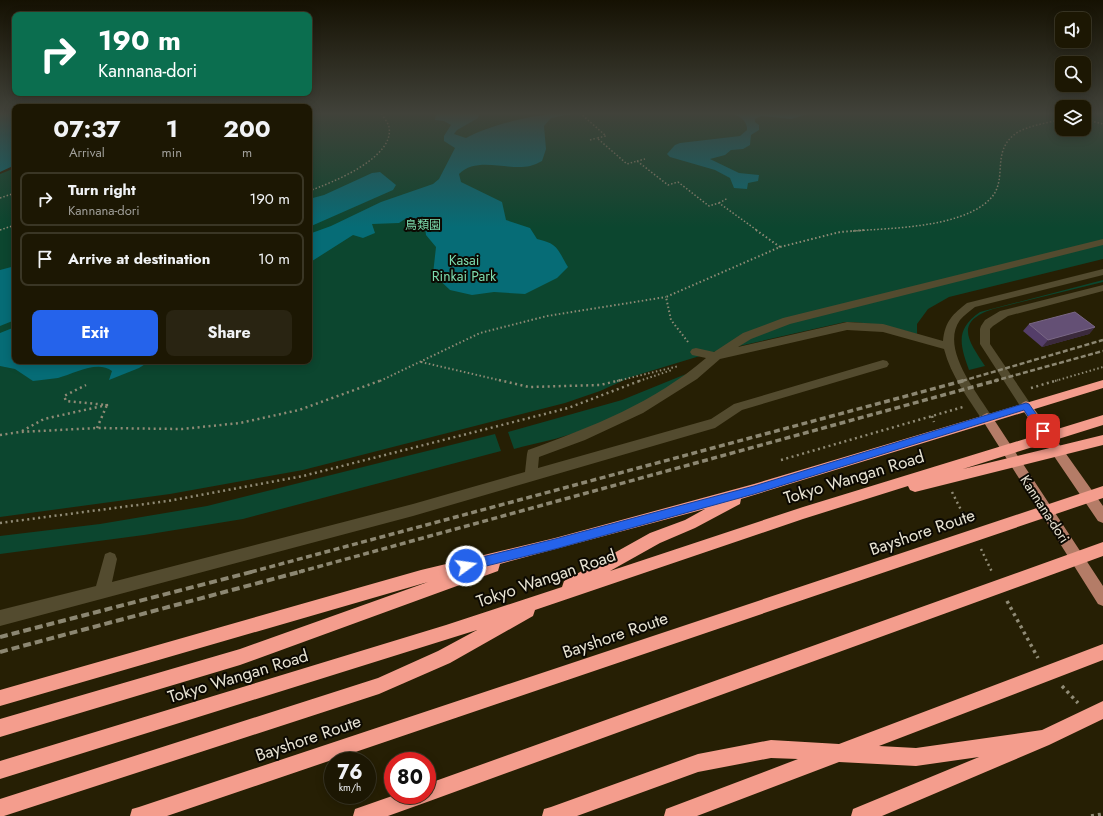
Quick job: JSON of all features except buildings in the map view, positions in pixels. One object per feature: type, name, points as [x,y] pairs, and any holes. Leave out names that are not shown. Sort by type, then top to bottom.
[{"type":"highway","points":[[0,698],[421,577],[555,544],[754,490],[1026,406],[1103,384]]},
{"type":"highway","name":"Tokyo Wangan Road","points":[[0,770],[438,635],[803,513],[1103,420]]},
{"type":"highway","points":[[803,513],[1103,440]]},
{"type":"highway","points":[[0,808],[379,686],[444,657],[519,616],[654,538],[690,524],[754,490]]},
{"type":"highway","name":"Bayshore Route","points":[[139,816],[1103,492]]},
{"type":"highway","points":[[0,728],[240,657],[555,544]]},
{"type":"highway","points":[[436,790],[1103,549]]},
{"type":"highway","points":[[973,702],[1103,643]]},
{"type":"highway","points":[[673,816],[1103,652]]},
{"type":"highway","points":[[860,816],[1043,739],[1103,710]]},
{"type":"highway","points":[[551,816],[698,763],[771,748],[916,757],[1043,739]]},
{"type":"highway","points":[[362,816],[395,804]]},
{"type":"main road","points":[[1026,406],[1103,517]]},
{"type":"main road","name":"Kannana-dori","points":[[987,418],[1103,599]]},
{"type":"street","points":[[531,476],[532,454],[581,436],[639,410],[693,376],[716,356],[747,336],[787,321],[1103,242]]},
{"type":"street","points":[[987,418],[954,364],[948,346],[948,333],[952,321],[956,315],[971,306],[1103,272]]},
{"type":"street","points":[[1026,406],[985,344],[985,329],[989,323],[1004,313],[1103,288]]},
{"type":"street","points":[[696,352],[716,356],[848,326],[883,328],[948,346]]},
{"type":"street","points":[[0,618],[413,510],[715,423],[738,407],[883,364]]},
{"type":"street","points":[[102,592],[110,559]]},
{"type":"path","points":[[312,189],[345,177],[371,160],[379,151]]},
{"type":"path","points":[[612,151],[627,164],[644,158]]},
{"type":"path","points":[[0,435],[20,432],[97,428],[182,428],[240,422],[299,410],[372,385],[480,333],[547,316],[666,297],[780,248],[840,232],[921,225],[946,220],[972,212],[988,201],[998,189],[1002,151]]},
{"type":"path","points":[[637,161],[668,185],[678,182],[709,206],[728,198]]},
{"type":"path","points":[[0,198],[12,194]]},
{"type":"path","points":[[719,203],[780,248]]},
{"type":"path","points":[[0,230],[12,226]]},
{"type":"path","points":[[666,297],[671,320],[696,352]]},
{"type":"path","points":[[0,523],[168,501],[303,476],[568,408],[634,382],[686,365],[600,385],[529,388],[420,362]]},
{"type":"path","points":[[1029,388],[1103,367]]},
{"type":"path","points":[[86,385],[64,396],[66,401],[107,405]]},
{"type":"path","points":[[97,428],[107,405]]},
{"type":"path","points":[[20,432],[44,419],[107,405]]},
{"type":"path","points":[[781,460],[969,406]]},
{"type":"path","points":[[1092,816],[1103,814]]},
{"type":"green space","name":"Kasai Rinkai Park","points":[[312,151],[1103,151],[1103,259],[949,297],[928,309],[917,324],[917,334],[881,325],[845,322],[713,352],[631,377],[600,391],[565,403],[303,470],[170,494],[0,517],[0,174],[12,169],[12,364],[312,364]]},
{"type":"green space","points":[[1103,280],[1103,282],[993,309],[981,314],[973,320],[969,326],[968,333],[974,348],[985,366],[969,370],[963,353],[963,331],[972,318],[980,312]]},
{"type":"green space","points":[[686,374],[649,400],[609,420],[564,436],[514,449],[508,432],[622,400]]},
{"type":"green space","points":[[495,434],[501,451],[243,519],[144,535],[0,554],[0,536],[100,524],[207,506]]},
{"type":"water","points":[[0,151],[12,151],[12,166],[0,172]]},
{"type":"water","points":[[453,151],[545,151],[542,161],[532,166],[512,167],[484,165],[466,169],[459,174],[461,182],[502,202],[506,220],[530,228],[537,239],[554,245],[568,267],[557,278],[525,294],[494,292],[472,295],[450,290],[433,274],[436,247],[426,235],[425,227],[414,221],[405,219],[399,223],[372,224],[375,233],[363,238],[353,235],[312,261],[312,233],[331,226],[381,202],[433,184],[439,179]]},
{"type":"water","points":[[670,151],[730,151],[725,155],[710,159],[739,173],[759,175],[758,181],[748,183],[747,189],[734,188],[730,178],[715,170],[670,157],[667,154]]},
{"type":"water","points":[[380,172],[396,185],[393,190],[312,226],[312,198],[324,195],[372,173]]},
{"type":"water","points":[[12,267],[12,321],[0,326],[0,270]]},
{"type":"water","points":[[12,328],[12,364],[145,364],[109,380],[112,371],[106,368],[93,367],[58,378],[33,381],[15,369],[0,366],[0,333]]},
{"type":"railway","points":[[962,381],[1103,340]]},
{"type":"railway","points":[[994,381],[1103,351]]},
{"type":"railway","points":[[251,572],[966,380]]},
{"type":"railway","points":[[299,572],[998,380]]},
{"type":"railway","points":[[0,637],[255,571]]},
{"type":"railway","points":[[0,652],[303,571]]},
{"type":"route","points":[[466,566],[555,544],[754,490],[1026,406],[1043,431]]},
{"type":"park label","name":"鳥類園","points":[[423,225]]}]
